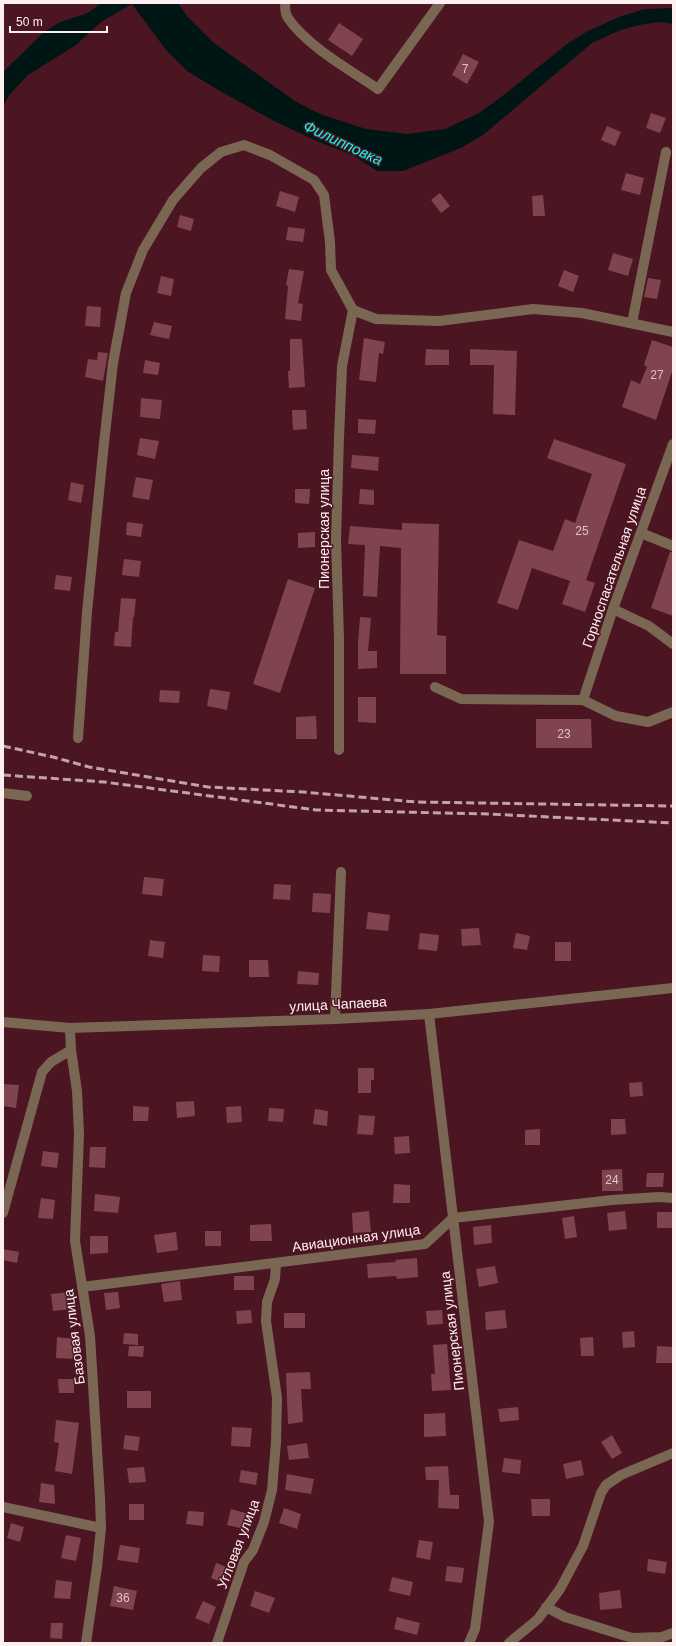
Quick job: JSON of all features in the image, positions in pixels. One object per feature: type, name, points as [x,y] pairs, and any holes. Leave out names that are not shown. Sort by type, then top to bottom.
[{"type":"street","points":[[285,3],[287,17],[307,38],[329,56],[378,88],[440,3]]},
{"type":"street","points":[[78,738],[87,612],[113,363],[126,293],[143,250],[173,200],[201,168],[221,152],[244,145],[270,155],[314,180],[324,195],[330,242],[331,270],[352,310],[376,319],[439,321],[533,309],[582,313],[673,332]]},
{"type":"street","points":[[632,323],[666,152]]},
{"type":"street","name":"Пионерская улица","points":[[339,750],[339,639],[336,540],[339,438],[342,366],[352,310]]},
{"type":"street","name":"Горноспасательная улица","points":[[583,700],[613,610],[673,444]]},
{"type":"street","points":[[641,533],[673,546]]},
{"type":"street","points":[[613,610],[649,626],[673,644]]},
{"type":"street","points":[[435,687],[461,699],[583,700],[616,716],[648,722],[673,712]]},
{"type":"street","points":[[3,793],[27,796]]},
{"type":"street","points":[[335,1019],[340,872]]},
{"type":"street","name":"улица Чапаева","points":[[3,1022],[70,1028],[335,1019],[429,1014],[673,988]]},
{"type":"street","name":"Пионерская улица","points":[[429,1014],[489,1522],[475,1629],[469,1643]]},
{"type":"street","name":"Базовая улица","points":[[70,1028],[71,1050],[77,1091],[79,1134],[75,1241],[91,1344],[101,1528],[86,1643]]},
{"type":"street","points":[[3,1213],[42,1072],[51,1062],[71,1050]]},
{"type":"street","points":[[453,1218],[612,1200],[660,1197],[673,1198]]},
{"type":"street","name":"Авиационная улица","points":[[82,1287],[176,1274],[425,1244],[453,1218]]},
{"type":"street","name":"Угловая улица","points":[[217,1643],[244,1562],[253,1550],[264,1522],[272,1490],[276,1442],[277,1398],[266,1321],[267,1302],[275,1279],[276,1263]]},
{"type":"street","points":[[509,1643],[538,1619],[560,1589],[583,1546],[601,1493],[606,1485],[621,1475],[673,1453]]},
{"type":"street","points":[[3,1507],[101,1528]]},
{"type":"street","points":[[546,1607],[565,1617],[632,1638],[662,1637],[673,1633]]},
{"type":"water","name":"Филипповка","points":[[101,3],[178,3],[187,16],[214,43],[295,101],[320,114],[366,129],[407,134],[445,129],[479,113],[567,44],[588,31],[619,17],[645,9],[673,8],[673,24],[659,22],[639,25],[618,31],[592,43],[483,135],[461,148],[403,171],[377,171],[353,155],[319,142],[274,121],[187,71],[166,50],[132,4],[101,22],[76,45],[28,75],[10,94],[3,106],[3,72],[44,32],[60,22],[88,13]]},
{"type":"building","points":[[339,23],[363,39],[352,56],[328,40]]},
{"type":"building","points":[[463,54],[479,62],[467,84],[452,75]]},
{"type":"building","points":[[651,113],[666,118],[660,133],[646,128]]},
{"type":"building","points":[[607,126],[621,132],[615,146],[601,140]]},
{"type":"building","points":[[626,173],[644,178],[640,195],[621,190]]},
{"type":"building","points":[[280,191],[299,197],[295,212],[276,206]]},
{"type":"building","points":[[440,193],[450,206],[441,213],[431,200]]},
{"type":"building","points":[[543,195],[545,216],[533,216],[532,196]]},
{"type":"building","points":[[180,215],[194,219],[191,231],[177,227]]},
{"type":"building","points":[[288,227],[305,229],[303,242],[286,240]]},
{"type":"building","points":[[613,253],[633,259],[628,276],[608,270]]},
{"type":"building","points":[[289,269],[304,271],[298,303],[303,304],[301,321],[285,319],[288,286],[286,285]]},
{"type":"building","points":[[564,270],[579,276],[573,292],[558,286]]},
{"type":"building","points":[[161,276],[174,279],[171,296],[157,293]]},
{"type":"building","points":[[648,278],[661,280],[657,299],[644,297]]},
{"type":"building","points":[[87,306],[101,307],[100,327],[85,326]]},
{"type":"building","points":[[154,322],[172,326],[169,339],[150,335]]},
{"type":"building","points":[[364,338],[385,342],[383,354],[379,353],[376,382],[359,380]]},
{"type":"building","points":[[290,339],[302,339],[305,387],[289,388],[288,371],[290,371]]},
{"type":"building","points":[[652,340],[673,347],[673,369],[656,420],[622,407],[631,380],[640,384],[647,367],[644,365]]},
{"type":"building","points":[[426,349],[449,350],[449,365],[425,365]]},
{"type":"building","points":[[470,349],[517,351],[515,415],[493,414],[494,365],[470,365]]},
{"type":"building","points":[[98,352],[108,353],[103,381],[85,377],[88,359],[97,360]]},
{"type":"building","points":[[145,360],[160,363],[158,375],[143,373]]},
{"type":"building","points":[[141,398],[162,400],[160,419],[140,417]]},
{"type":"building","points":[[292,410],[306,410],[307,429],[293,430]]},
{"type":"building","points":[[358,419],[376,420],[375,434],[358,433]]},
{"type":"building","points":[[140,438],[159,441],[155,459],[137,455]]},
{"type":"building","points":[[554,439],[626,464],[586,580],[595,583],[585,612],[562,604],[570,581],[532,568],[518,610],[497,603],[519,540],[553,551],[565,519],[575,523],[592,474],[547,458]]},
{"type":"building","points":[[352,455],[379,457],[378,471],[351,468]]},
{"type":"building","points":[[136,477],[153,480],[149,500],[132,497]]},
{"type":"building","points":[[71,482],[84,485],[81,503],[68,500]]},
{"type":"building","points":[[295,489],[310,489],[309,504],[295,503]]},
{"type":"building","points":[[360,489],[374,490],[374,505],[359,504]]},
{"type":"building","points":[[127,522],[143,524],[141,537],[126,535]]},
{"type":"building","points":[[402,523],[439,524],[437,635],[446,636],[446,674],[400,674],[401,548],[380,546],[377,597],[363,596],[365,545],[348,544],[350,526],[402,530]]},
{"type":"building","points":[[315,532],[315,547],[298,548],[298,533]]},
{"type":"building","points":[[670,552],[673,552],[673,616],[651,608]]},
{"type":"building","points":[[124,559],[141,561],[139,577],[122,575]]},
{"type":"building","points":[[56,575],[72,577],[70,591],[54,589]]},
{"type":"building","points":[[288,579],[315,588],[280,693],[253,684]]},
{"type":"building","points":[[121,598],[136,599],[131,647],[114,646],[115,632],[118,632]]},
{"type":"building","points":[[360,617],[371,618],[368,651],[377,651],[377,668],[358,669]]},
{"type":"building","points":[[210,689],[230,692],[227,710],[207,706]]},
{"type":"building","points":[[160,690],[180,691],[179,703],[159,702]]},
{"type":"building","points":[[358,697],[376,697],[376,723],[358,722]]},
{"type":"building","points":[[316,716],[317,739],[296,739],[296,717]]},
{"type":"building","points":[[536,719],[591,719],[592,748],[536,748]]},
{"type":"building","points":[[144,877],[164,879],[162,896],[142,894]]},
{"type":"building","points":[[274,884],[291,885],[290,900],[273,899]]},
{"type":"building","points":[[313,893],[331,894],[330,913],[312,912]]},
{"type":"building","points":[[368,912],[390,915],[388,931],[366,929]]},
{"type":"building","points":[[479,928],[481,945],[462,946],[461,929]]},
{"type":"building","points":[[420,933],[439,935],[437,951],[418,949]]},
{"type":"building","points":[[516,933],[530,936],[527,950],[513,948]]},
{"type":"building","points":[[150,940],[165,942],[163,958],[148,956]]},
{"type":"building","points":[[555,942],[571,942],[571,961],[555,961]]},
{"type":"building","points":[[203,955],[220,956],[219,972],[202,971]]},
{"type":"building","points":[[249,960],[268,960],[269,977],[249,977]]},
{"type":"building","points":[[298,971],[319,973],[318,985],[297,984]]},
{"type":"building","points":[[358,1068],[374,1068],[374,1080],[371,1080],[371,1093],[358,1093]]},
{"type":"building","points":[[642,1082],[643,1096],[630,1097],[629,1083]]},
{"type":"building","points":[[3,1084],[19,1085],[16,1108],[3,1106]]},
{"type":"building","points":[[194,1101],[195,1116],[177,1118],[176,1102]]},
{"type":"building","points":[[133,1106],[149,1107],[148,1121],[133,1121]]},
{"type":"building","points":[[241,1106],[242,1122],[227,1123],[226,1107]]},
{"type":"building","points":[[269,1108],[284,1109],[283,1122],[268,1121]]},
{"type":"building","points":[[315,1109],[328,1111],[327,1126],[313,1124]]},
{"type":"building","points":[[359,1115],[375,1116],[373,1135],[357,1134]]},
{"type":"building","points":[[611,1119],[625,1119],[626,1134],[611,1135]]},
{"type":"building","points":[[540,1129],[540,1145],[525,1145],[525,1130]]},
{"type":"building","points":[[409,1136],[410,1153],[395,1154],[394,1137]]},
{"type":"building","points":[[90,1147],[106,1147],[105,1168],[89,1167]]},
{"type":"building","points":[[43,1151],[59,1153],[57,1168],[41,1166]]},
{"type":"building","points":[[622,1169],[623,1191],[602,1191],[602,1170]]},
{"type":"building","points":[[647,1173],[664,1173],[663,1187],[646,1187]]},
{"type":"building","points":[[394,1184],[410,1185],[410,1203],[393,1203]]},
{"type":"building","points":[[95,1194],[120,1197],[118,1213],[94,1211]]},
{"type":"building","points":[[41,1198],[55,1200],[53,1219],[38,1218]]},
{"type":"building","points":[[369,1211],[371,1232],[353,1233],[352,1213]]},
{"type":"building","points":[[625,1211],[627,1229],[609,1231],[607,1213]]},
{"type":"building","points":[[657,1212],[673,1212],[673,1228],[657,1228]]},
{"type":"building","points":[[574,1216],[577,1237],[565,1239],[562,1218]]},
{"type":"building","points":[[271,1224],[272,1241],[250,1241],[250,1225]]},
{"type":"building","points":[[491,1225],[492,1243],[474,1245],[473,1227]]},
{"type":"building","points":[[205,1231],[221,1231],[221,1246],[205,1246]]},
{"type":"building","points":[[176,1232],[178,1250],[157,1253],[154,1235]]},
{"type":"building","points":[[90,1236],[108,1236],[108,1253],[90,1254]]},
{"type":"building","points":[[3,1249],[19,1252],[17,1263],[3,1260]]},
{"type":"building","points":[[417,1258],[418,1277],[397,1279],[396,1276],[368,1278],[367,1264],[396,1262],[395,1260]]},
{"type":"building","points":[[495,1266],[498,1283],[479,1287],[476,1269]]},
{"type":"building","points":[[234,1276],[254,1276],[254,1290],[234,1290]]},
{"type":"building","points":[[180,1281],[182,1300],[164,1302],[161,1284]]},
{"type":"building","points":[[70,1292],[71,1309],[53,1311],[51,1294]]},
{"type":"building","points":[[118,1292],[120,1308],[106,1310],[104,1293]]},
{"type":"building","points":[[251,1310],[252,1323],[237,1324],[236,1311]]},
{"type":"building","points":[[442,1310],[443,1324],[427,1325],[426,1311]]},
{"type":"building","points":[[505,1310],[507,1328],[486,1330],[485,1312]]},
{"type":"building","points":[[284,1313],[305,1313],[305,1328],[284,1328]]},
{"type":"building","points":[[634,1331],[635,1347],[623,1348],[622,1332]]},
{"type":"building","points":[[124,1333],[138,1334],[138,1345],[123,1344]]},
{"type":"building","points":[[57,1337],[76,1339],[75,1359],[56,1358]]},
{"type":"building","points":[[593,1337],[594,1356],[581,1356],[580,1338]]},
{"type":"building","points":[[447,1344],[451,1390],[432,1391],[431,1374],[435,1374],[433,1345]]},
{"type":"building","points":[[129,1346],[144,1346],[143,1357],[128,1356]]},
{"type":"building","points":[[657,1346],[673,1347],[673,1363],[656,1363]]},
{"type":"building","points":[[310,1372],[311,1389],[301,1389],[303,1422],[288,1424],[286,1373]]},
{"type":"building","points":[[58,1379],[74,1379],[74,1393],[59,1393]]},
{"type":"building","points":[[127,1391],[151,1391],[151,1408],[127,1408]]},
{"type":"building","points":[[518,1407],[519,1420],[500,1422],[498,1409]]},
{"type":"building","points":[[445,1413],[446,1436],[424,1437],[424,1414]]},
{"type":"building","points":[[56,1420],[79,1423],[72,1474],[55,1471],[59,1443],[54,1442]]},
{"type":"building","points":[[232,1427],[252,1428],[250,1447],[231,1446]]},
{"type":"building","points":[[125,1435],[140,1437],[138,1451],[123,1449]]},
{"type":"building","points":[[612,1435],[622,1453],[612,1459],[601,1442]]},
{"type":"building","points":[[307,1443],[309,1458],[289,1460],[287,1446]]},
{"type":"building","points":[[504,1458],[521,1460],[520,1474],[502,1472]]},
{"type":"building","points":[[581,1460],[584,1475],[566,1479],[563,1464]]},
{"type":"building","points":[[448,1466],[450,1495],[459,1495],[459,1509],[438,1508],[439,1480],[426,1480],[425,1467]]},
{"type":"building","points":[[144,1467],[146,1482],[129,1483],[127,1468]]},
{"type":"building","points":[[241,1470],[258,1473],[256,1485],[239,1482]]},
{"type":"building","points":[[287,1474],[314,1479],[311,1494],[285,1490]]},
{"type":"building","points":[[41,1483],[54,1485],[55,1504],[39,1502]]},
{"type":"building","points":[[531,1499],[550,1499],[550,1516],[532,1516]]},
{"type":"building","points":[[129,1504],[144,1504],[144,1520],[129,1520]]},
{"type":"building","points":[[284,1508],[301,1514],[297,1529],[279,1523]]},
{"type":"building","points":[[231,1509],[249,1514],[245,1529],[227,1525]]},
{"type":"building","points":[[188,1511],[204,1512],[203,1526],[186,1524]]},
{"type":"building","points":[[11,1523],[24,1527],[20,1542],[7,1538]]},
{"type":"building","points":[[66,1535],[81,1538],[76,1561],[61,1558]]},
{"type":"building","points":[[419,1540],[433,1542],[430,1560],[416,1557]]},
{"type":"building","points":[[120,1545],[140,1548],[138,1563],[117,1560]]},
{"type":"building","points":[[648,1559],[667,1562],[665,1574],[647,1571]]},
{"type":"building","points":[[216,1563],[229,1568],[224,1583],[211,1578]]},
{"type":"building","points":[[447,1566],[464,1568],[462,1583],[445,1581]]},
{"type":"building","points":[[392,1577],[413,1582],[410,1596],[389,1591]]},
{"type":"building","points":[[56,1580],[72,1582],[70,1599],[54,1598]]},
{"type":"building","points":[[114,1586],[137,1591],[133,1610],[110,1606]]},
{"type":"building","points":[[620,1590],[622,1608],[600,1610],[599,1593]]},
{"type":"building","points":[[255,1591],[275,1598],[269,1613],[250,1606]]},
{"type":"building","points":[[203,1601],[216,1607],[209,1624],[195,1618]]},
{"type":"building","points":[[397,1617],[420,1623],[417,1635],[394,1629]]},
{"type":"building","points":[[51,1623],[63,1623],[62,1639],[50,1638]]},
{"type":"railway","points":[[3,746],[89,767],[208,787],[303,792],[416,802],[673,806]]},
{"type":"railway","points":[[3,775],[104,782],[316,810],[488,814],[673,823]]}]
